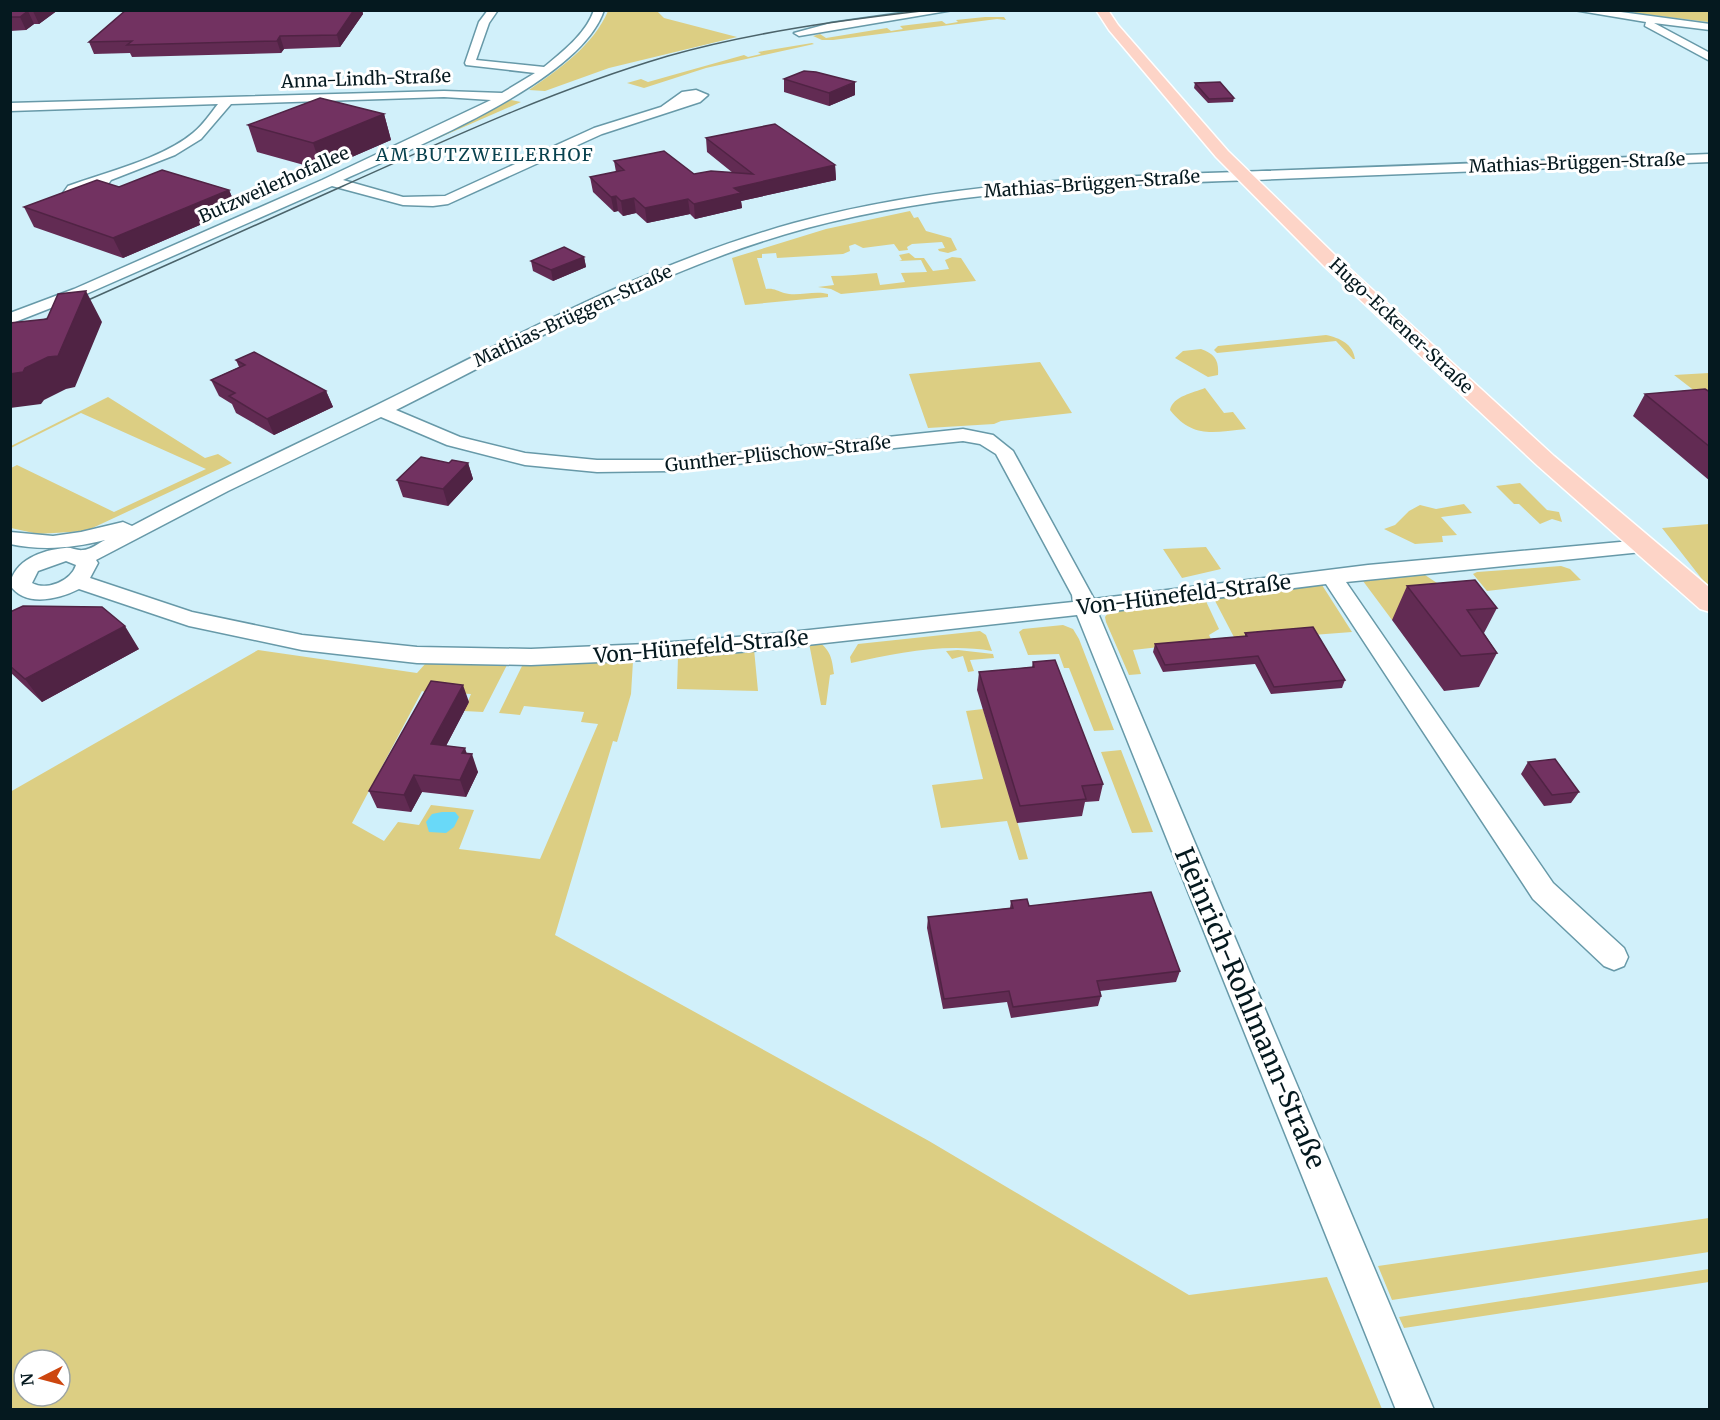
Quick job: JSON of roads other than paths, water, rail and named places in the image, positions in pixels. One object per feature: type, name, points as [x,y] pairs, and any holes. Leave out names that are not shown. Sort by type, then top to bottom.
[{"type":"main road","name":"Hugo-Eckener-Straße","points":[[1092,10],[1113,27]]},
{"type":"main road","name":"Hugo-Eckener-Straße","points":[[1102,10],[1113,27],[1222,154],[1349,279],[1642,546],[1710,603]]},
{"type":"street","points":[[493,10],[484,22],[470,63],[546,71]]},
{"type":"street","name":"Butzweilerhofallee","points":[[13,321],[331,181],[459,122],[507,97],[546,71],[577,44],[596,19],[599,10]]},
{"type":"street","points":[[862,10],[878,19]]},
{"type":"street","points":[[799,33],[812,29],[948,10]]},
{"type":"street","points":[[1579,10],[1710,27]]},
{"type":"street","points":[[1646,19],[1651,27],[1710,58]]},
{"type":"street","name":"Anna-Lindh-Straße","points":[[10,107],[463,94],[507,97]]},
{"type":"street","points":[[108,175],[169,152],[188,142],[200,133],[227,101]]},
{"type":"street","points":[[331,181],[406,202],[435,203],[448,200],[598,131],[666,108]]},
{"type":"street","points":[[1194,177],[1214,168],[1222,154],[1260,166],[1302,174]]},
{"type":"street","name":"Mathias-Brüggen-Straße","points":[[84,558],[518,339],[636,283],[708,255],[812,222],[872,208],[999,188],[1110,180],[1710,158]]},
{"type":"street","points":[[1194,177],[1243,188],[1265,197],[1276,183],[1302,174]]},
{"type":"street","name":"Gunther-Plüschow-Straße","points":[[381,410],[461,445],[500,455],[592,467],[681,466],[934,436],[975,436],[997,445],[1004,451],[1083,596],[1085,607]]},
{"type":"street","points":[[10,538],[40,542],[65,541],[160,519]]},
{"type":"street","name":"Von-Hünefeld-Straße","points":[[76,581],[137,605],[248,635],[326,647],[430,656],[519,659],[651,654],[995,617],[1048,614],[1085,607],[1458,562],[1642,546]]},
{"type":"street","points":[[10,547],[34,557],[53,556],[77,555],[84,558],[87,563],[86,570],[76,581],[46,592],[29,591],[17,580],[40,561],[53,556]]},
{"type":"street","points":[[1332,577],[1543,891],[1614,957]]},
{"type":"street","name":"Heinrich-Rohlmann-Straße","points":[[1085,607],[1415,1410]]},
{"type":"water","points":[[455,812],[459,817],[454,827],[446,833],[429,832],[426,822],[432,814]]},
{"type":"tram line","points":[[10,335],[463,132],[585,83],[668,56],[732,40],[831,23],[930,10]]},
{"type":"district","name":"AM BUTZWEILERHOF","points":[[485,155]]}]
